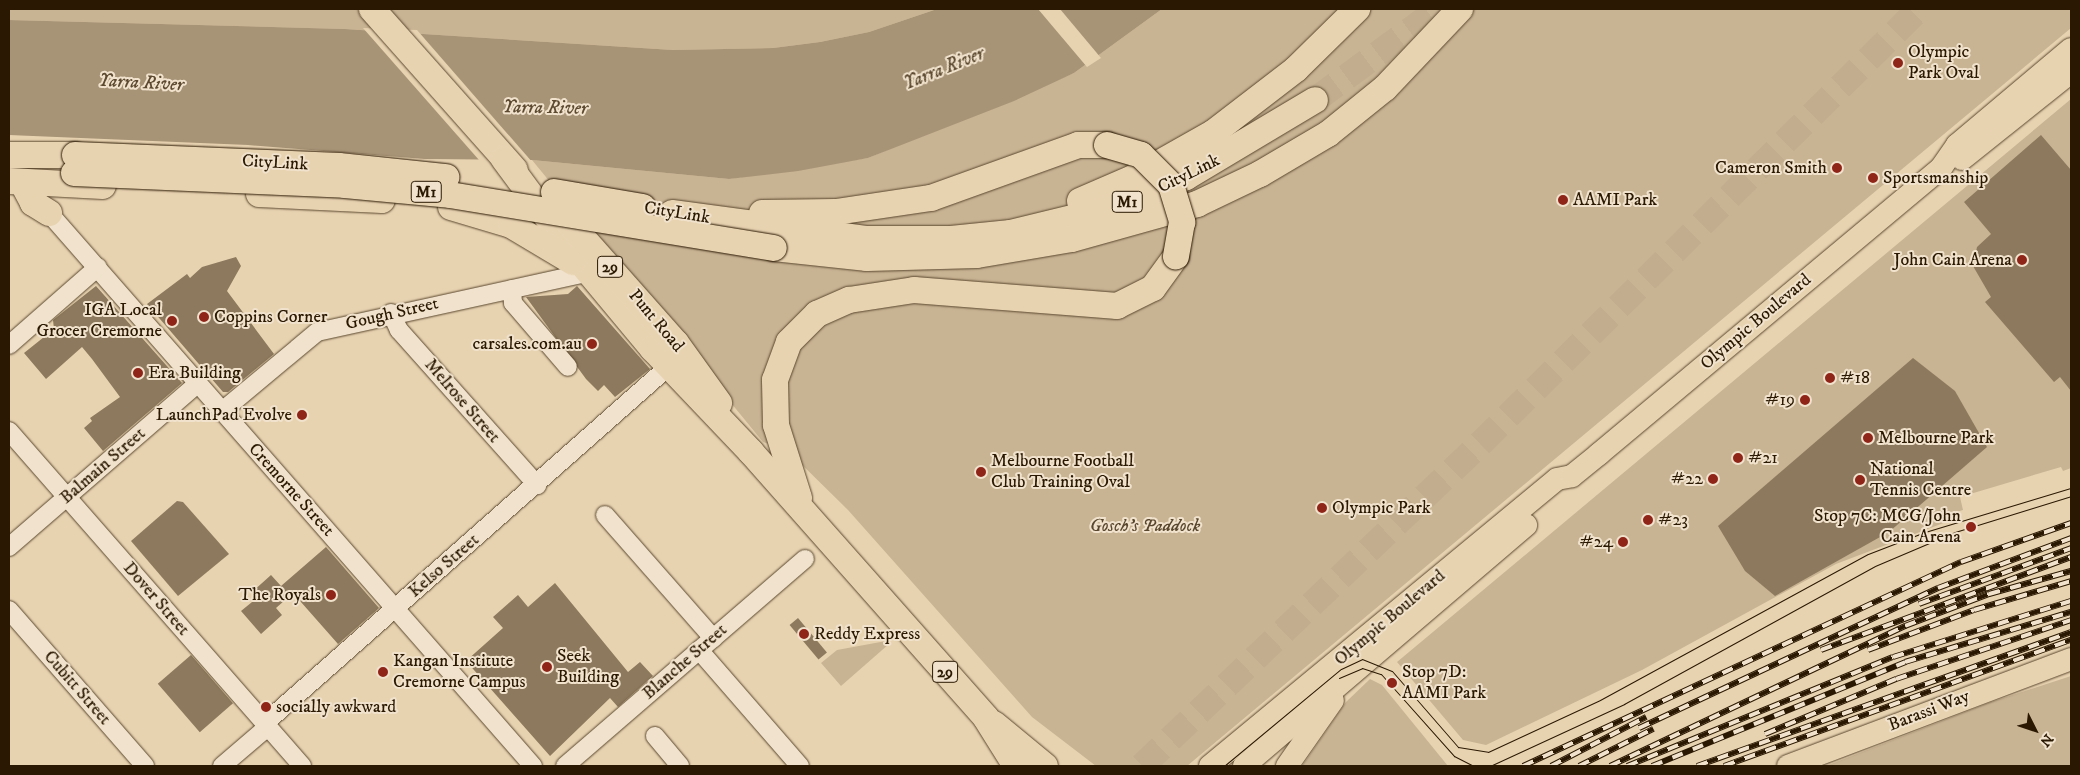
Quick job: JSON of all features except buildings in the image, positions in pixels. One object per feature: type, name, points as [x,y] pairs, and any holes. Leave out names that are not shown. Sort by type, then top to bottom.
[{"type":"highway","points":[[917,240],[1003,224],[1070,204],[1160,164],[1268,94],[1357,9]]},
{"type":"highway","name":"M1","points":[[13,178],[74,164],[345,185],[777,230],[867,258],[977,255],[1072,239],[1197,204],[1260,174],[1328,134],[1385,88],[1460,9]]},
{"type":"highway","name":"Punt Road","points":[[386,18],[512,168],[589,272],[668,367],[751,452],[986,718],[1045,766]]},
{"type":"highway","name":"CityLink","points":[[9,155],[74,164],[402,172],[777,230],[917,240],[1028,230],[1122,204],[1210,165],[1315,100]]},
{"type":"highway","points":[[777,230],[836,212],[931,198],[1078,145],[1107,144],[1141,155],[1172,184],[1182,222],[1176,256],[1153,288],[1117,306],[909,290],[849,300],[817,314],[789,342],[774,387],[778,436],[804,512]]},
{"type":"highway","name":"Punt Road","points":[[512,168],[582,236],[676,343],[751,452]]},
{"type":"highway","points":[[13,178],[33,203],[49,213]]},
{"type":"highway","points":[[13,178],[464,208],[511,225],[589,272]]},
{"type":"highway","name":"Punt Road","points":[[986,718],[1016,766]]},
{"type":"main road","name":"Olympic Boulevard","points":[[1210,766],[1557,480],[1572,476],[1941,168],[1957,145],[2071,49]]},
{"type":"main road","name":"Olympic Boulevard","points":[[1941,168],[1968,156],[2071,72]]},
{"type":"main road","name":"Olympic Boulevard","points":[[1244,766],[1345,683],[1566,490],[1572,476]]},
{"type":"main road","points":[[1265,766],[1342,658]]},
{"type":"main road","name":"Barassi Way","points":[[1788,766],[2071,659]]},
{"type":"main road","points":[[1287,766],[1345,683]]},
{"type":"main road","points":[[1280,708],[1292,709],[1301,718],[1305,742]]},
{"type":"street","name":"Cremorne Street","points":[[49,213],[98,267],[221,412],[396,608],[533,766]]},
{"type":"street","points":[[9,345],[98,267]]},
{"type":"street","name":"Gough Street","points":[[221,412],[307,338],[391,313],[589,272]]},
{"type":"street","points":[[512,289],[513,303],[568,367]]},
{"type":"street","name":"Melrose Street","points":[[391,313],[399,330],[537,485]]},
{"type":"street","name":"Kelso Street","points":[[222,766],[263,731],[264,723],[537,485],[668,367]]},
{"type":"street","name":"Balmain Street","points":[[9,547],[197,384]]},
{"type":"street","name":"Dover Street","points":[[9,431],[302,766]]},
{"type":"street","points":[[605,515],[713,638]]},
{"type":"street","name":"Blanche Street","points":[[565,766],[805,559]]},
{"type":"street","name":"Cubitt Street","points":[[9,610],[145,766]]},
{"type":"street","points":[[699,650],[800,766]]},
{"type":"street","points":[[655,736],[680,766]]},
{"type":"green space","points":[[9,9],[937,9],[869,32],[820,42],[773,48],[673,50],[345,29],[9,20]]},
{"type":"green space","name":"Gosch's Paddock","points":[[1162,9],[2071,9],[2071,28],[1187,766],[1096,766],[1032,717],[848,510],[787,450],[763,442],[532,160],[729,179],[868,158],[1074,73]]},
{"type":"green space","name":"Melbourne Park","points":[[2071,99],[2071,468],[2063,471],[2061,467],[1960,497],[1963,510],[1953,513],[1954,519],[1836,564],[1642,670],[1486,745],[1463,740],[1397,662]]},
{"type":"green space","points":[[886,641],[889,644],[841,686],[821,663],[837,650]]},
{"type":"green space","points":[[2071,676],[2071,766],[1826,766],[1991,702]]},
{"type":"green space","points":[[1370,679],[1382,685],[1448,766],[1302,766],[1346,702]]},
{"type":"water","name":"Yarra River","points":[[937,9],[1162,9],[1074,73],[1014,101],[868,158],[798,171],[729,179],[532,160],[425,159],[248,145],[9,135],[9,20],[345,29],[673,50],[773,48],[820,42],[869,32]]},
{"type":"pier","points":[[1038,9],[1060,9],[1101,58],[1087,67]]},
{"type":"pier","points":[[363,28],[417,30],[533,163],[479,160]]},
{"type":"tunnel","points":[[1315,100],[1439,9]]},
{"type":"tunnel","points":[[1142,766],[1480,444],[1919,9]]},
{"type":"tram line","points":[[1224,766],[1341,669],[1362,659],[1392,671],[1458,747],[1488,752],[1600,700],[1868,554],[1925,532],[2071,488]]},
{"type":"tram line","points":[[1490,766],[1624,704],[1875,566],[1955,532],[2071,496]]},
{"type":"tram line","points":[[1339,678],[1362,668],[1381,674],[1454,756],[1474,766]]},
{"type":"railway","points":[[1523,766],[1961,562],[2071,523]]},
{"type":"railway","points":[[1639,728],[1938,588],[2071,538]]},
{"type":"railway","points":[[1919,604],[2071,548]]},
{"type":"railway","points":[[1821,650],[2071,557]]},
{"type":"railway","points":[[1610,766],[1905,626],[1989,594],[2071,571]]},
{"type":"railway","points":[[1868,650],[1974,610],[2071,581]]},
{"type":"railway","points":[[1627,766],[1893,657],[2071,601]]},
{"type":"railway","points":[[1652,766],[1905,662],[2071,612]]},
{"type":"railway","points":[[1765,734],[1896,679],[2071,620]]},
{"type":"railway","points":[[1697,766],[2071,632]]},
{"type":"railway","points":[[1724,766],[2071,640]]},
{"type":"railway","points":[[1551,766],[1646,717]]},
{"type":"railway","points":[[1579,766],[1653,729]]},
{"type":"place","name":"Olympic Park Oval","points":[[1898,63]]},
{"type":"place","name":"Cameron Smith","points":[[1837,168]]},
{"type":"place","name":"Sportsmanship","points":[[1873,178]]},
{"type":"place","name":"AAMI Park","points":[[1563,200]]},
{"type":"place","name":"John Cain Arena","points":[[2022,260]]},
{"type":"place","name":"Coppins Corner","points":[[204,317]]},
{"type":"place","name":"IGA Local Grocer Cremorne","points":[[172,321]]},
{"type":"place","name":"carsales.com.au","points":[[592,344]]},
{"type":"place","name":"Era Building","points":[[138,373]]},
{"type":"place","name":"#18","points":[[1830,378]]},
{"type":"place","name":"#19","points":[[1805,400]]},
{"type":"place","name":"LaunchPad Evolve","points":[[302,415]]},
{"type":"place","name":"Melbourne Park","points":[[1868,438]]},
{"type":"place","name":"#21","points":[[1738,458]]},
{"type":"place","name":"Melbourne Football Club Training Oval","points":[[981,472]]},
{"type":"place","name":"#22","points":[[1713,479]]},
{"type":"place","name":"National Tennis Centre","points":[[1860,480]]},
{"type":"place","name":"Olympic Park","points":[[1322,508]]},
{"type":"place","name":"#23","points":[[1648,520]]},
{"type":"place","name":"Stop 7C: MCG/John Cain Arena","points":[[1971,527]]},
{"type":"place","name":"#24","points":[[1623,542]]},
{"type":"place","name":"The Royals","points":[[331,595]]},
{"type":"place","name":"Reddy Express","points":[[804,634]]},
{"type":"place","name":"Seek Building","points":[[547,667]]},
{"type":"place","name":"Kangan Institute Cremorne Campus","points":[[383,672]]},
{"type":"place","name":"Stop 7D: AAMI Park","points":[[1392,683]]},
{"type":"place","name":"socially awkward","points":[[266,707]]}]
